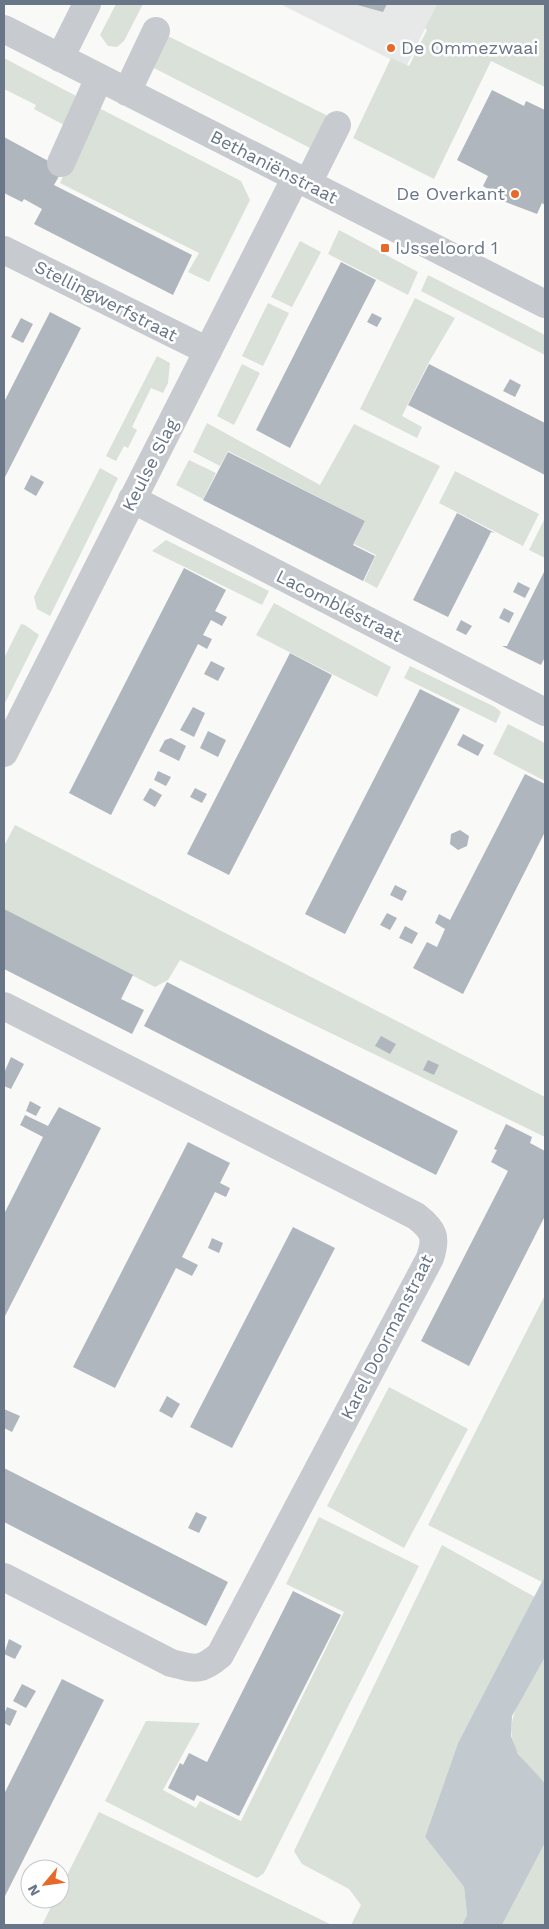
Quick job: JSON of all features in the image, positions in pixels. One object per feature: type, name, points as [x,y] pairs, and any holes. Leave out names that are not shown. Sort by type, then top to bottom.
[{"type":"street","points":[[60,58],[87,4]]},
{"type":"street","name":"Bethaniënstraat","points":[[4,29],[545,304]]},
{"type":"street","points":[[127,92],[156,32]]},
{"type":"street","points":[[61,163],[99,78]]},
{"type":"street","name":"Keulse Slag","points":[[4,753],[208,351],[302,180],[337,125]]},
{"type":"street","name":"Stellingwerfstraat","points":[[4,250],[208,351]]},
{"type":"street","name":"Lacombléstraat","points":[[132,499],[545,712]]},
{"type":"street","name":"Karel Doormanstraat","points":[[4,1006],[416,1216],[429,1226],[435,1243],[430,1258],[378,1360],[220,1655],[208,1666],[195,1669],[171,1662],[4,1577]]},
{"type":"shaded area","points":[[116,4],[143,4],[124,41],[117,47],[108,46],[100,35]]},
{"type":"shaded area","name":"De Ommezwaai","points":[[280,4],[437,4],[406,67]]},
{"type":"shaded area","points":[[437,4],[545,4],[545,87],[491,61],[434,179],[353,138],[391,58],[409,66],[427,30],[425,28]]},
{"type":"shaded area","points":[[166,37],[170,37],[326,115],[328,122],[315,146],[310,148],[150,66]]},
{"type":"shaded area","points":[[4,58],[78,97],[64,125],[34,109],[36,105],[4,89]]},
{"type":"shaded area","points":[[95,106],[241,181],[250,200],[209,282],[188,272],[199,253],[60,183]]},
{"type":"shaded area","points":[[339,230],[418,272],[408,295],[328,254]]},
{"type":"shaded area","points":[[300,241],[321,252],[292,307],[271,297]]},
{"type":"shaded area","points":[[428,275],[545,335],[545,355],[421,291]]},
{"type":"shaded area","points":[[415,298],[455,318],[429,362],[402,416],[422,427],[417,438],[360,409]]},
{"type":"shaded area","points":[[268,303],[289,313],[263,366],[242,356]]},
{"type":"shaded area","points":[[157,356],[170,363],[168,383],[163,393],[151,388],[132,427],[137,430],[128,448],[124,446],[116,461],[106,456]]},
{"type":"shaded area","points":[[242,364],[260,373],[234,425],[217,416]]},
{"type":"shaded area","points":[[207,423],[320,485],[354,424],[440,466],[377,588],[364,581],[376,555],[354,544],[365,521],[228,451],[220,466],[193,452]]},
{"type":"shaded area","points":[[189,460],[216,473],[203,499],[176,485]]},
{"type":"shaded area","points":[[100,468],[118,478],[50,616],[37,609],[34,597]]},
{"type":"shaded area","points":[[455,471],[539,514],[523,546],[439,503]]},
{"type":"shaded area","points":[[545,518],[545,558],[529,550]]},
{"type":"shaded area","points":[[166,540],[269,591],[262,605],[152,551]]},
{"type":"shaded area","points":[[274,603],[391,667],[377,697],[256,635]]},
{"type":"shaded area","points":[[21,624],[39,635],[4,705],[4,658]]},
{"type":"shaded area","points":[[410,666],[495,707],[501,712],[496,723],[404,678]]},
{"type":"shaded area","points":[[508,724],[545,743],[545,781],[493,754]]},
{"type":"shaded area","points":[[15,825],[545,1097],[545,1137],[180,960],[168,980],[155,987],[4,910],[4,846]]},
{"type":"shaded area","points":[[545,1295],[545,1576],[542,1582],[428,1525]]},
{"type":"shaded area","points":[[389,1387],[468,1429],[404,1548],[327,1506]]},
{"type":"shaded area","points":[[319,1517],[419,1566],[264,1873],[257,1878],[105,1801],[146,1721],[200,1723],[163,1790],[196,1808],[200,1801],[241,1821],[344,1612],[286,1584]]},
{"type":"shaded area","points":[[442,1545],[535,1597],[458,1743],[425,1837],[464,1887],[467,1915],[462,1925],[351,1925],[361,1905],[349,1889],[302,1864],[294,1851]]},
{"type":"shaded area","points":[[545,1576],[545,1657],[512,1716],[511,1736],[518,1754],[545,1783],[545,1843],[502,1925],[462,1925],[467,1915],[464,1887],[425,1837],[458,1743]]},
{"type":"shaded area","points":[[545,1657],[545,1783],[519,1755],[513,1742],[512,1730],[513,1717],[518,1704]]},
{"type":"shaded area","points":[[99,1812],[332,1925],[42,1925],[50,1909],[70,1909],[70,1869]]},
{"type":"shaded area","points":[[545,1843],[545,1925],[502,1925]]},
{"type":"building","points":[[354,4],[387,4],[383,12]]},
{"type":"building","points":[[492,90],[524,106],[526,101],[545,110],[545,205],[542,203],[537,214],[503,201],[495,193],[483,186],[488,176],[457,160]]},
{"type":"building","points":[[4,137],[63,169],[54,185],[192,255],[173,295],[34,224],[42,209],[24,199],[22,202],[4,193]]},
{"type":"building","points":[[341,262],[376,280],[290,448],[256,430]]},
{"type":"building","points":[[50,312],[81,328],[4,479],[4,402]]},
{"type":"building","points":[[372,313],[382,318],[377,327],[367,322]]},
{"type":"building","points":[[21,318],[33,324],[23,343],[11,337]]},
{"type":"building","points":[[429,364],[545,423],[545,475],[408,405]]},
{"type":"building","points":[[510,379],[521,385],[515,397],[503,391]]},
{"type":"building","points":[[228,452],[365,521],[353,545],[375,556],[363,581],[203,500]]},
{"type":"building","points":[[31,475],[44,482],[36,496],[24,489]]},
{"type":"building","points":[[457,513],[495,533],[491,532],[448,617],[413,600]]},
{"type":"building","points":[[184,568],[226,590],[215,611],[227,617],[222,626],[211,620],[203,635],[212,639],[207,649],[198,644],[111,815],[69,793]]},
{"type":"building","points":[[545,570],[545,657],[541,665],[502,646],[507,646]]},
{"type":"building","points":[[518,582],[530,588],[525,598],[513,592]]},
{"type":"building","points":[[504,608],[514,613],[509,623],[499,618]]},
{"type":"building","points":[[461,620],[472,626],[466,635],[456,630]]},
{"type":"building","points":[[290,653],[332,675],[229,875],[187,854]]},
{"type":"building","points":[[211,661],[225,668],[218,681],[204,674]]},
{"type":"building","points":[[420,689],[460,709],[345,934],[305,914]]},
{"type":"building","points":[[193,707],[205,713],[194,737],[180,730]]},
{"type":"building","points":[[208,731],[226,740],[218,757],[200,748]]},
{"type":"building","points":[[463,734],[484,745],[478,756],[457,745]]},
{"type":"building","points":[[171,738],[186,746],[179,761],[159,751],[165,740]]},
{"type":"building","points":[[158,771],[171,777],[166,786],[154,780]]},
{"type":"building","points":[[525,774],[545,784],[545,832],[463,994],[413,968],[427,942],[437,947],[445,929],[435,923],[439,914],[450,920]]},
{"type":"building","points":[[150,788],[162,795],[155,807],[143,800]]},
{"type":"building","points":[[195,788],[207,794],[202,803],[190,797]]},
{"type":"building","points":[[460,830],[469,836],[467,846],[458,850],[450,844],[451,834]]},
{"type":"building","points":[[395,885],[407,891],[402,901],[390,895]]},
{"type":"building","points":[[4,909],[133,975],[121,999],[144,1010],[132,1034],[4,969]]},
{"type":"building","points":[[387,913],[397,918],[390,930],[380,925]]},
{"type":"building","points":[[405,926],[418,933],[412,944],[399,938]]},
{"type":"building","points":[[167,982],[458,1131],[436,1175],[144,1026]]},
{"type":"building","points":[[381,1036],[396,1044],[390,1054],[375,1046]]},
{"type":"building","points":[[11,1057],[24,1064],[11,1089],[4,1086],[4,1073]]},
{"type":"building","points":[[428,1060],[439,1065],[434,1075],[423,1070]]},
{"type":"building","points":[[30,1101],[41,1107],[36,1116],[26,1111]]},
{"type":"building","points":[[59,1107],[101,1128],[4,1318],[4,1214],[43,1137],[20,1125],[25,1115],[48,1126]]},
{"type":"building","points":[[506,1124],[532,1137],[530,1143],[545,1151],[545,1216],[469,1366],[421,1341],[508,1171],[491,1162],[497,1150],[494,1149]]},
{"type":"building","points":[[188,1142],[230,1163],[220,1183],[230,1188],[226,1197],[215,1192],[182,1257],[198,1265],[192,1276],[176,1268],[115,1388],[73,1367]]},
{"type":"building","points":[[293,1227],[335,1248],[232,1448],[190,1427]]},
{"type":"building","points":[[212,1238],[223,1243],[219,1253],[208,1248]]},
{"type":"building","points":[[167,1396],[180,1404],[172,1418],[159,1411]]},
{"type":"building","points":[[4,1409],[20,1416],[12,1432],[4,1428]]},
{"type":"building","points":[[4,1468],[228,1582],[206,1626],[4,1522]]},
{"type":"building","points":[[196,1512],[207,1517],[199,1533],[188,1528]]},
{"type":"building","points":[[293,1591],[341,1615],[239,1816],[197,1795],[194,1801],[168,1788],[180,1763],[183,1765],[189,1753],[207,1762]]},
{"type":"building","points":[[9,1639],[22,1646],[15,1659],[4,1654]]},
{"type":"building","points":[[62,1679],[104,1700],[24,1859],[20,1859],[20,1866],[4,1898],[4,1794]]},
{"type":"building","points":[[22,1684],[36,1691],[26,1708],[13,1701]]},
{"type":"building","points":[[7,1707],[17,1711],[10,1726],[4,1723],[4,1714]]},
{"type":"place","name":"De Ommezwaai","points":[[391,48]]},
{"type":"place","name":"De Overkant","points":[[515,194]]},
{"type":"place","name":"IJsseloord 1","points":[[385,248]]}]
